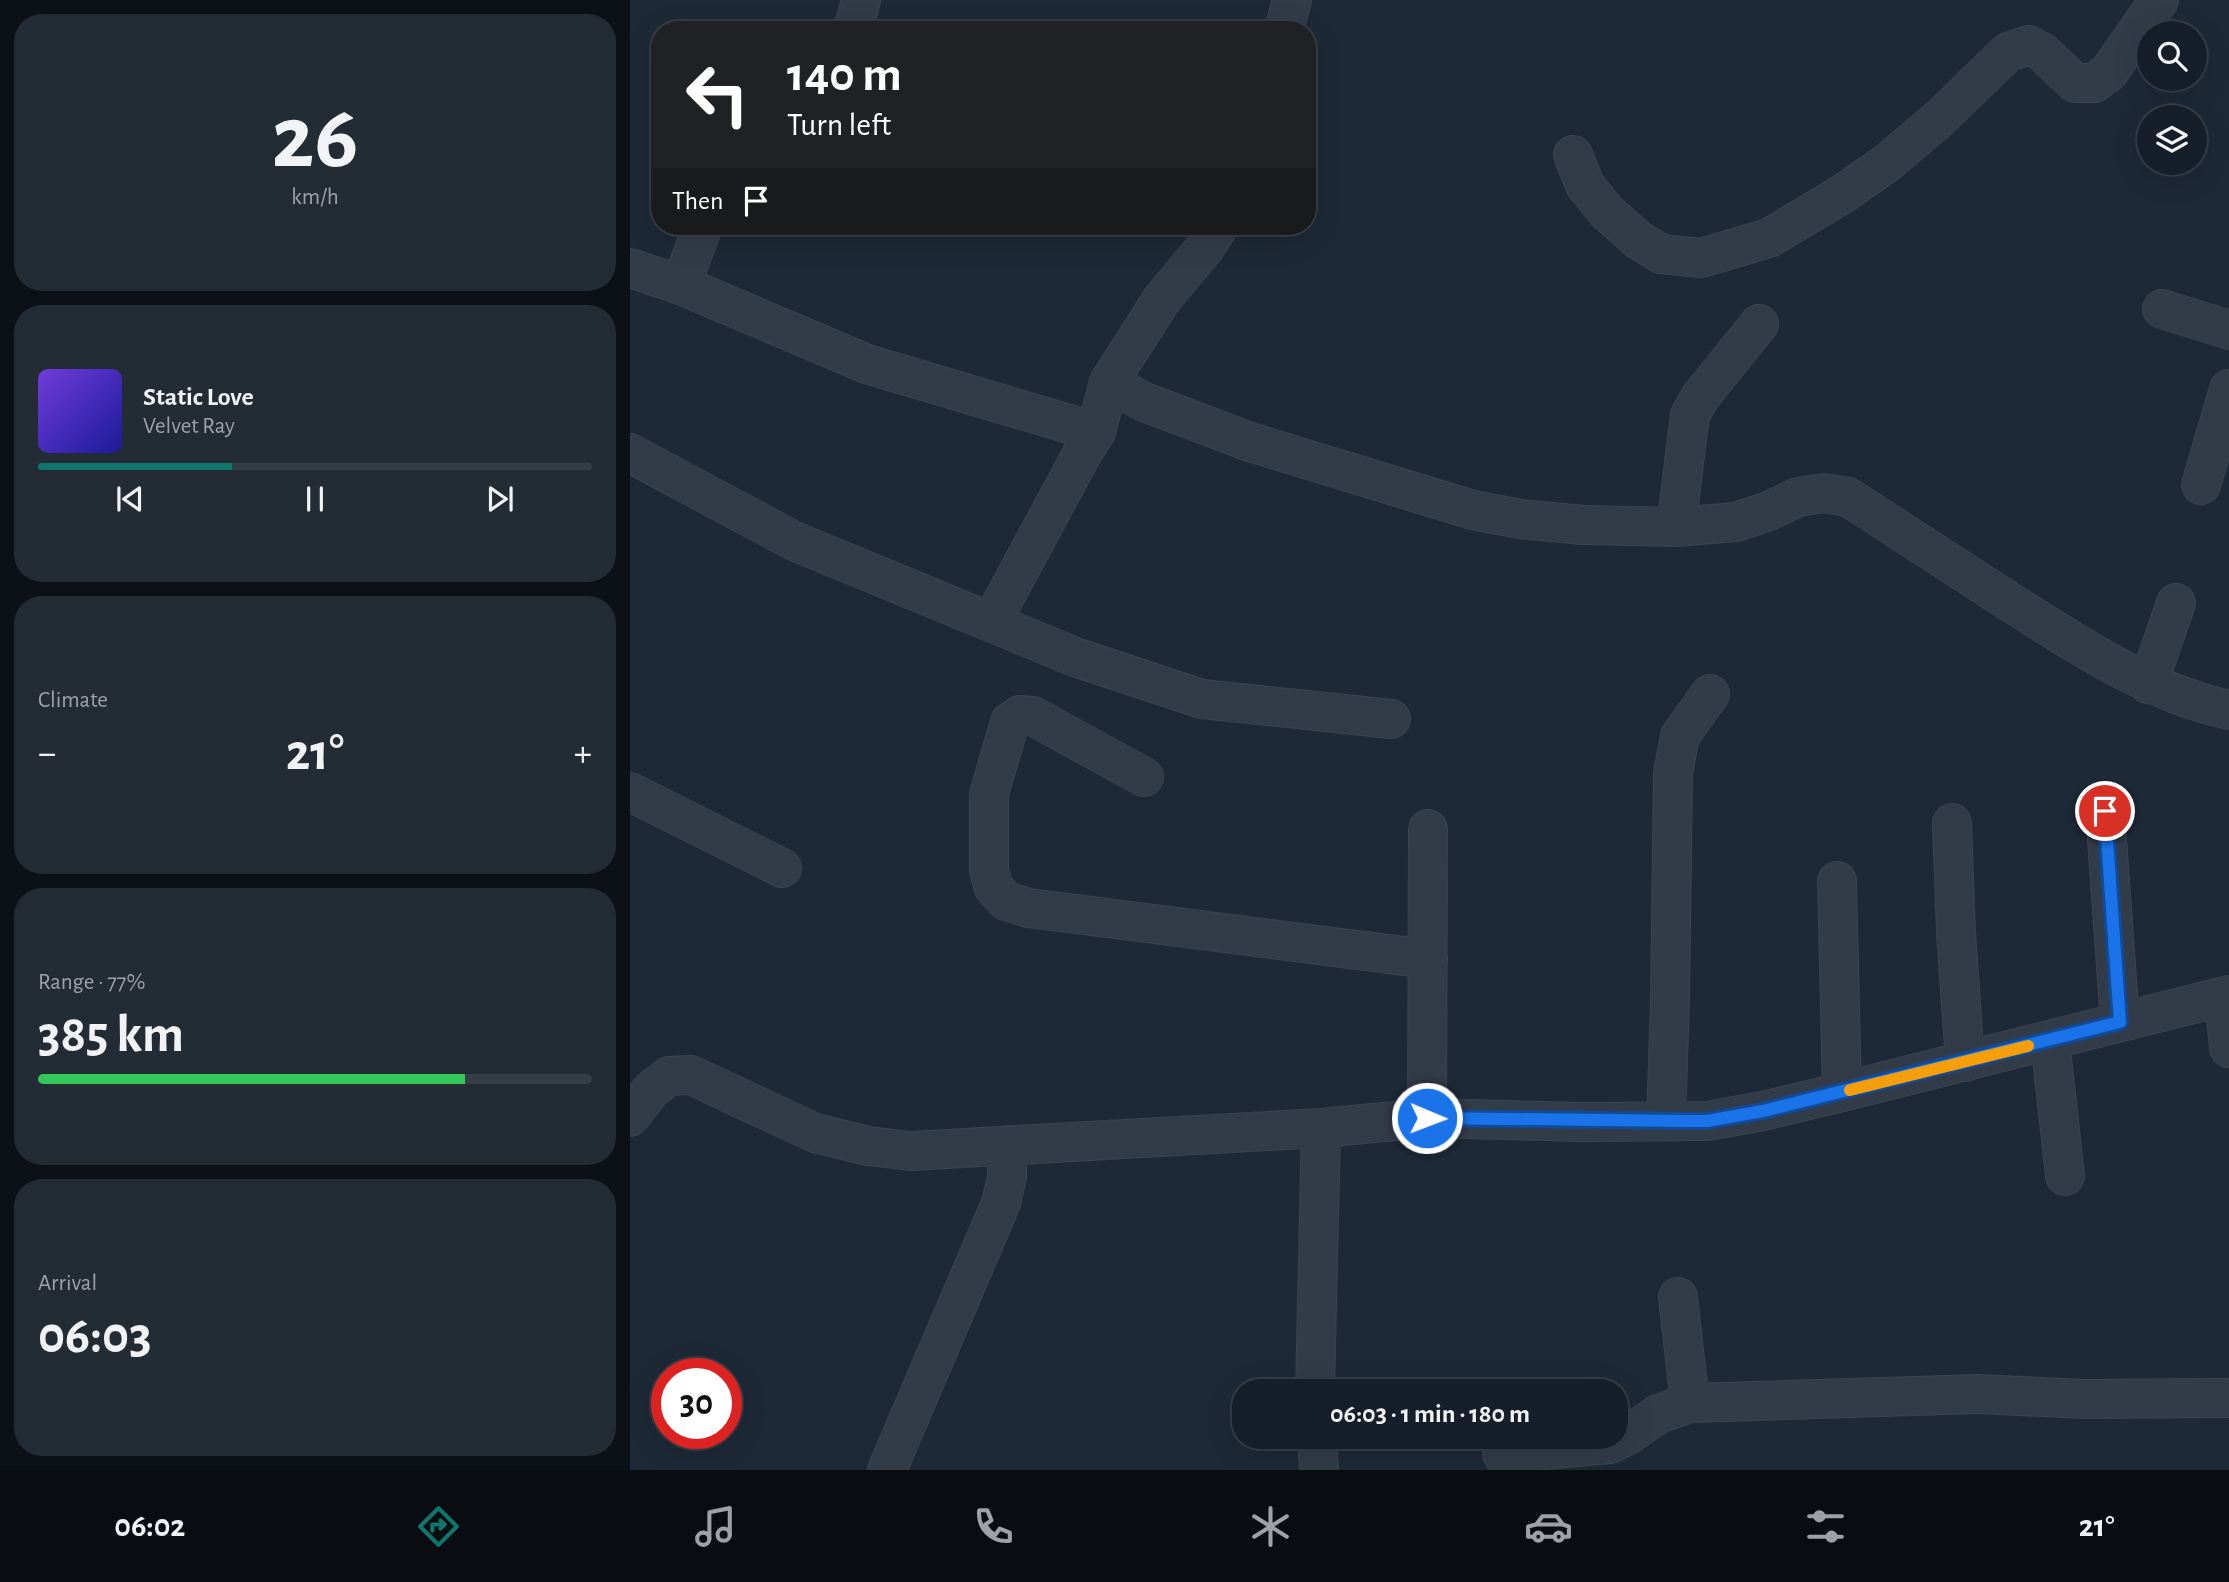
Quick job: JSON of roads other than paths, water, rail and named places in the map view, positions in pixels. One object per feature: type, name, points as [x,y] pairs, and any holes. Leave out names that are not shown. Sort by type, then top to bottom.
[{"type":"street","points":[[855,21],[861,0]]},
{"type":"street","points":[[1286,21],[1292,0]]},
{"type":"street","points":[[1573,155],[1586,185],[1606,211],[1637,239],[1661,254],[1701,258],[1769,238],[1841,195],[1887,163],[1914,140],[2008,52],[2029,45],[2042,52],[2075,83],[2094,83],[2109,72],[2159,0]]},
{"type":"street","points":[[681,285],[700,235]]},
{"type":"street","points":[[992,621],[1096,432],[1109,382],[1162,299],[1205,249],[1214,235]]},
{"type":"street","points":[[630,268],[681,285],[867,364],[1096,432]]},
{"type":"street","points":[[2162,309],[2229,330]]},
{"type":"street","points":[[1676,527],[1689,415],[1759,324]]},
{"type":"street","points":[[1109,382],[1142,401],[1250,442],[1473,510],[1520,519],[1583,525],[1676,527],[1736,522],[1769,511],[1798,497],[1824,493],[1848,497],[2082,648],[2148,684],[2208,706],[2229,710]]},
{"type":"street","points":[[2201,485],[2229,389]]},
{"type":"street","points":[[630,453],[794,541],[1074,657],[1202,699],[1391,719]]},
{"type":"street","points":[[2148,684],[2176,603]]},
{"type":"street","points":[[1666,1121],[1673,773],[1681,736],[1710,694]]},
{"type":"street","points":[[1144,777],[1032,716],[1020,715],[1010,722],[989,794],[989,871],[994,888],[1006,901],[1029,908],[1428,959]]},
{"type":"street","points":[[630,792],[782,868]]},
{"type":"street","points":[[2105,811],[2120,1022]]},
{"type":"street","points":[[1952,823],[1965,1062]]},
{"type":"street","points":[[1427,1118],[1428,829]]},
{"type":"street","points":[[1838,881],[1842,1092]]},
{"type":"street","points":[[630,1117],[651,1090],[669,1076],[691,1075],[815,1133],[868,1146],[911,1151],[1321,1128],[1427,1118],[1707,1121],[1842,1092],[2226,996],[2229,1048]]},
{"type":"street","points":[[2050,1040],[2064,1176]]},
{"type":"street","points":[[1315,1379],[1321,1128]]},
{"type":"street","points":[[887,1470],[1001,1203],[1007,1177],[1007,1145]]},
{"type":"street","points":[[1678,1297],[1689,1403]]},
{"type":"street","points":[[1503,1454],[1610,1444],[1630,1434],[1658,1414],[1689,1403],[1977,1394],[2085,1399],[2229,1398]]},
{"type":"street","points":[[1318,1449],[1319,1470]]}]
